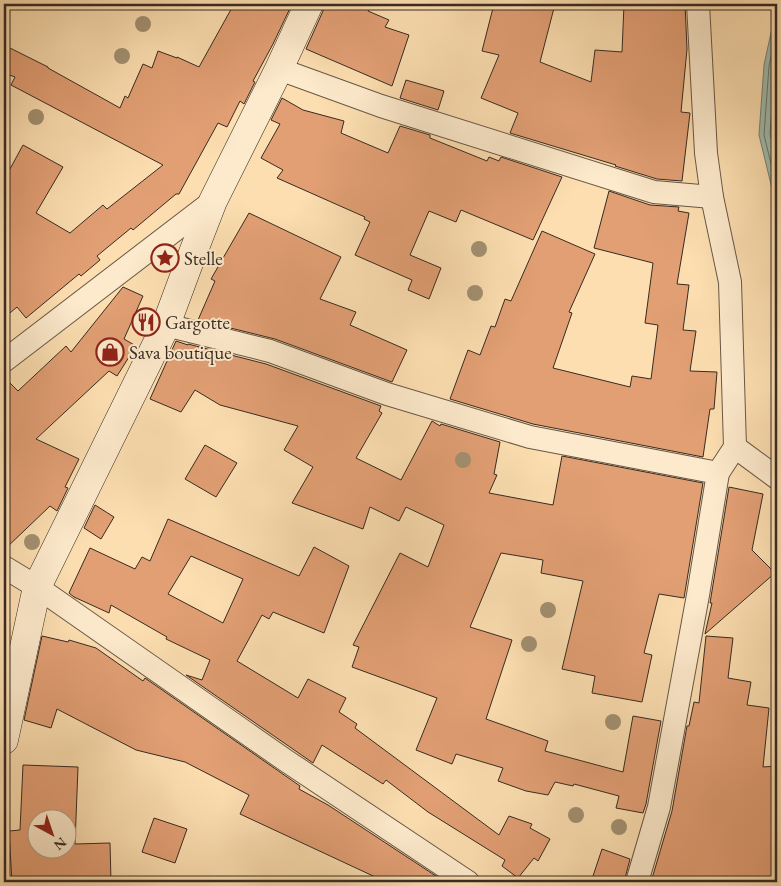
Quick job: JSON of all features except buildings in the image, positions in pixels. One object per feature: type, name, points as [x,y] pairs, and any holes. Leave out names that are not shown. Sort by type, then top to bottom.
[{"type":"street","points":[[4,740],[37,587],[166,325],[212,201],[279,69],[309,4]]},
{"type":"street","points":[[637,882],[659,807],[698,595],[718,473],[735,447],[730,282],[712,198],[706,153],[698,4]]},
{"type":"street","points":[[279,69],[381,106],[654,192],[712,198]]},
{"type":"street","points":[[4,361],[212,201]]},
{"type":"street","points":[[166,325],[270,351],[387,394],[530,437],[718,473]]},
{"type":"street","points":[[735,447],[777,478]]},
{"type":"street","points":[[4,567],[37,587],[285,760],[468,882]]},
{"type":"water","points":[[777,5],[777,209],[759,135],[764,65]]},
{"type":"place","name":"Stelle","points":[[165,258]]},
{"type":"place","name":"Gargotte","points":[[146,322]]},
{"type":"place","name":"Sava boutique","points":[[110,352]]}]
